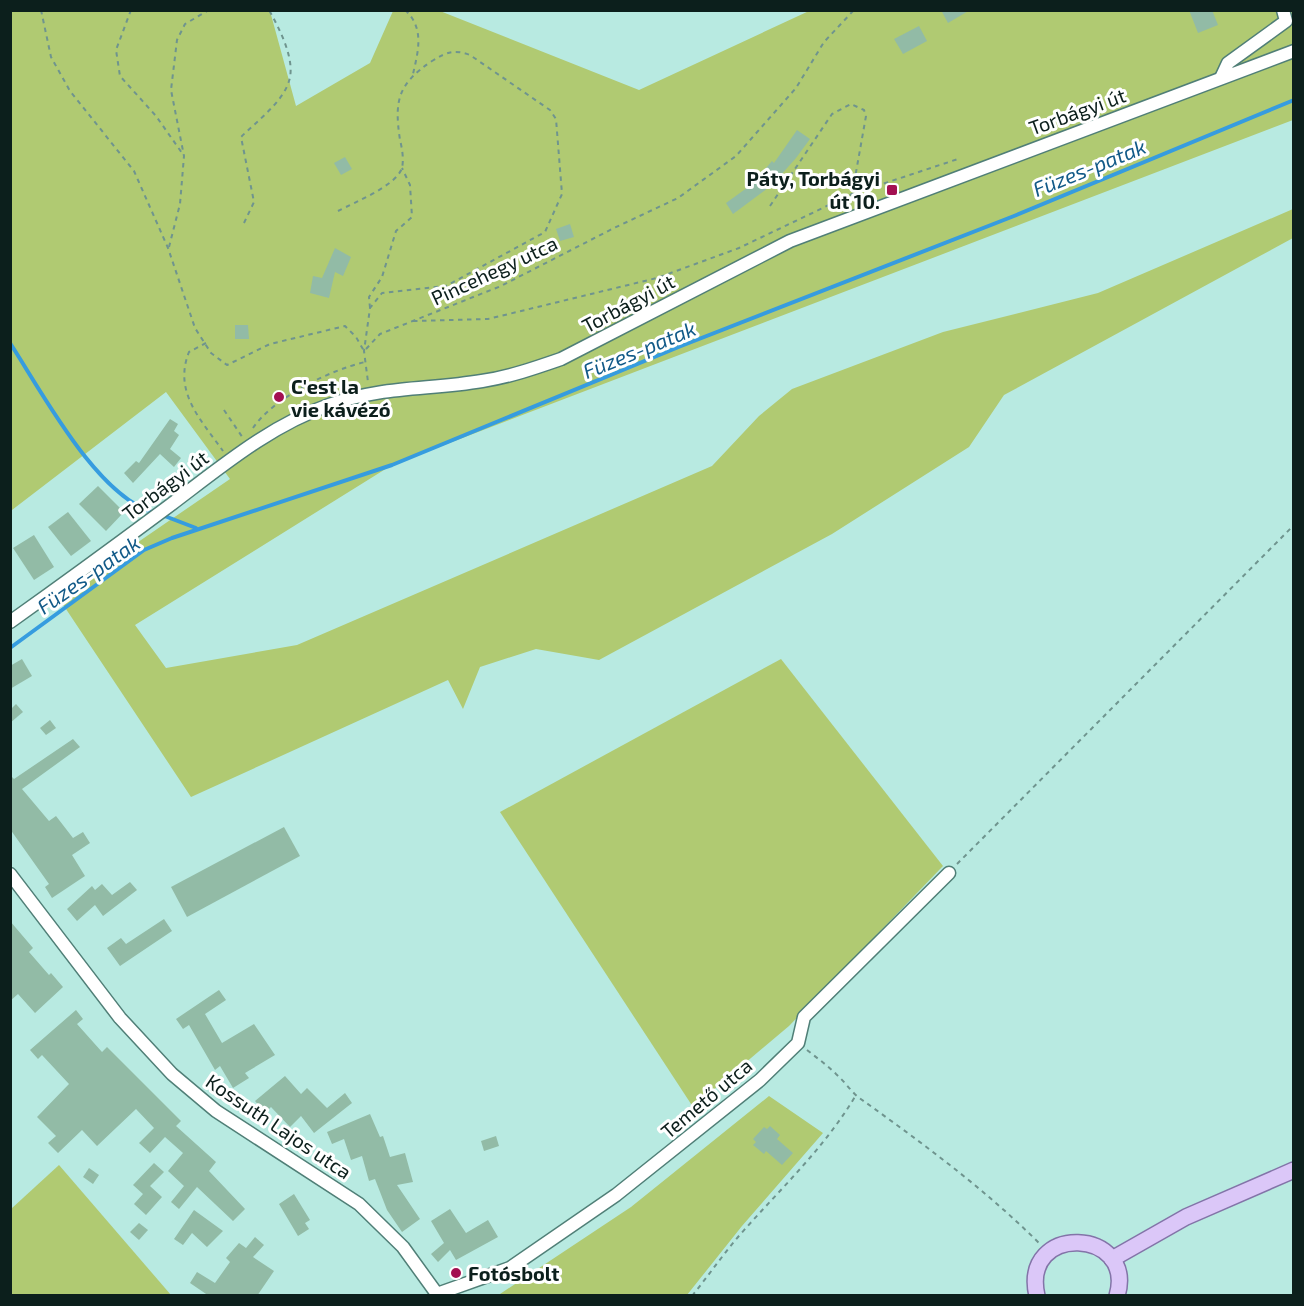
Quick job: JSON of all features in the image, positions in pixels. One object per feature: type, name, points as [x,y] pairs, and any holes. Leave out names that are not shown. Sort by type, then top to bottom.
[{"type":"main road","points":[[1112,1259],[1186,1217],[1293,1170]]},
{"type":"main road","points":[[1037,1296],[1036,1276],[1048,1253],[1063,1244],[1080,1241],[1097,1246],[1112,1259],[1119,1282],[1117,1296]]},
{"type":"street","points":[[1221,78],[1228,63],[1286,21],[1283,10]]},
{"type":"street","name":"Torbágyi út","points":[[10,622],[229,461],[297,418],[329,405],[370,393],[399,388],[482,381],[522,372],[561,359],[790,241],[1293,51]]},
{"type":"street","name":"Temető utca","points":[[437,1295],[510,1268],[564,1233],[702,1128],[760,1080],[798,1043],[804,1017],[949,873]]},
{"type":"street","name":"Kossuth Lajos utca","points":[[10,874],[120,1018],[172,1074],[216,1111],[359,1204],[403,1247],[437,1295]]},
{"type":"path","points":[[40,10],[51,57],[70,91],[134,171],[168,248],[195,328],[211,352],[227,365],[270,344],[345,326],[357,337],[364,351]]},
{"type":"path","points":[[131,10],[117,50],[120,76],[156,116],[184,156]]},
{"type":"path","points":[[168,248],[180,204],[184,156],[171,90],[177,40],[185,24],[209,10]]},
{"type":"path","points":[[244,224],[254,202],[241,137],[278,98],[290,81],[289,61],[269,10]]},
{"type":"path","points":[[370,393],[364,351],[370,309],[369,297],[382,277],[396,231],[412,216],[410,185],[402,168],[396,113],[398,101],[413,74],[420,44],[414,22],[405,10]]},
{"type":"path","name":"Pincehegy utca","points":[[364,351],[380,334],[501,286],[678,198],[736,156],[796,88],[824,42],[854,10]]},
{"type":"path","points":[[370,309],[382,293],[446,286],[545,232],[562,194],[556,119],[550,110],[470,55],[458,50],[447,51],[413,74]]},
{"type":"path","points":[[770,206],[832,114],[851,104],[864,110],[866,116],[852,194],[851,217]]},
{"type":"path","points":[[411,321],[488,319],[657,278],[739,248],[852,194],[958,159]]},
{"type":"path","points":[[338,211],[392,182],[402,168]]},
{"type":"path","points":[[206,344],[189,352],[183,367],[184,390],[190,406],[229,461]]},
{"type":"path","points":[[224,410],[244,441],[257,423],[284,400],[345,367],[365,362]]},
{"type":"path","points":[[949,873],[1293,525]]},
{"type":"path","points":[[798,1043],[836,1073],[856,1095],[890,1117],[997,1205],[1048,1253]]},
{"type":"path","points":[[692,1296],[738,1238],[813,1157],[840,1123],[856,1095]]},
{"type":"green space","points":[[11,11],[270,11],[296,106],[370,63],[393,11],[440,11],[639,90],[809,11],[1293,11],[1293,120],[392,465],[135,625],[166,668],[297,645],[712,466],[759,416],[792,389],[943,332],[1098,293],[1293,209],[1293,238],[1004,395],[969,447],[832,534],[599,660],[536,649],[480,667],[463,709],[448,680],[191,797],[58,597],[230,479],[166,392],[12,510],[11,508]]},
{"type":"green space","points":[[781,659],[943,866],[789,1026],[693,1107],[500,812]]},
{"type":"green space","points":[[769,1096],[823,1133],[742,1226],[687,1295],[497,1296],[631,1207]]},
{"type":"green space","points":[[59,1165],[171,1295],[11,1295],[11,1209]]},
{"type":"building","points":[[941,10],[970,10],[948,23]]},
{"type":"building","points":[[1189,10],[1212,10],[1218,25],[1198,33]]},
{"type":"building","points":[[919,26],[927,41],[903,54],[894,39]]},
{"type":"building","points":[[797,130],[810,139],[796,158],[772,185],[733,214],[726,203],[762,177],[760,175],[772,161],[774,163]]},
{"type":"building","points":[[345,157],[352,169],[341,175],[334,163]]},
{"type":"building","points":[[570,224],[574,237],[560,241],[556,229]]},
{"type":"building","points":[[335,248],[351,257],[343,276],[335,272],[329,298],[310,293],[313,276],[322,278]]},
{"type":"building","points":[[235,325],[248,325],[249,339],[235,339]]},
{"type":"building","points":[[170,419],[178,424],[174,431],[179,435],[170,449],[181,458],[174,467],[160,454],[133,483],[124,473],[136,461],[139,463]]},
{"type":"building","points":[[98,486],[124,512],[106,531],[79,504]]},
{"type":"building","points":[[68,512],[91,541],[71,556],[48,527]]},
{"type":"building","points":[[34,535],[54,567],[34,580],[13,548]]},
{"type":"building","points":[[22,659],[32,676],[10,689],[10,666]]},
{"type":"building","points":[[16,704],[23,712],[10,723],[10,710]]},
{"type":"building","points":[[50,720],[56,728],[46,735],[40,728]]},
{"type":"building","points":[[73,739],[80,747],[22,789],[49,821],[56,816],[73,838],[83,832],[90,843],[72,855],[85,876],[52,898],[45,887],[49,884],[10,829],[10,775],[14,779]]},
{"type":"building","points":[[284,827],[300,856],[187,917],[171,887]]},
{"type":"building","points":[[130,882],[137,890],[103,916],[95,905],[77,921],[67,909],[92,886],[95,890],[102,884],[112,895]]},
{"type":"building","points":[[164,919],[172,931],[120,966],[107,948],[121,938],[126,944]]},
{"type":"building","points":[[10,921],[33,948],[29,952],[63,987],[35,1013],[18,994],[10,1001]]},
{"type":"building","points":[[219,990],[226,1000],[205,1014],[222,1043],[254,1024],[275,1055],[245,1073],[249,1078],[233,1088],[220,1066],[215,1070],[189,1025],[183,1029],[176,1019]]},
{"type":"building","points":[[76,1010],[83,1019],[77,1024],[102,1052],[107,1047],[181,1121],[176,1126],[216,1162],[209,1171],[245,1209],[233,1221],[197,1187],[179,1209],[171,1202],[184,1186],[168,1171],[183,1153],[165,1137],[150,1153],[139,1143],[154,1128],[136,1109],[97,1146],[82,1130],[58,1153],[48,1143],[56,1136],[37,1117],[69,1084],[42,1055],[38,1059],[30,1050]]},
{"type":"building","points":[[285,1076],[301,1094],[307,1088],[327,1108],[345,1093],[352,1103],[314,1133],[301,1116],[290,1127],[271,1107],[265,1113],[255,1101]]},
{"type":"building","points":[[370,1114],[380,1137],[383,1136],[390,1157],[405,1153],[413,1182],[397,1185],[420,1219],[402,1232],[387,1210],[375,1179],[369,1181],[362,1156],[351,1160],[344,1139],[332,1144],[327,1132]]},
{"type":"building","points":[[770,1126],[780,1135],[777,1139],[793,1153],[782,1165],[766,1151],[764,1154],[753,1145],[756,1142],[753,1139],[764,1127],[767,1129]]},
{"type":"building","points":[[496,1136],[499,1146],[484,1151],[481,1141]]},
{"type":"building","points":[[154,1163],[164,1172],[150,1186],[162,1197],[146,1215],[134,1204],[143,1194],[133,1185]]},
{"type":"building","points":[[89,1168],[99,1175],[93,1184],[83,1177]]},
{"type":"building","points":[[294,1194],[310,1220],[305,1223],[309,1229],[298,1236],[279,1204]]},
{"type":"building","points":[[450,1209],[466,1233],[488,1220],[498,1237],[456,1260],[450,1250],[438,1262],[431,1254],[444,1243],[431,1221]]},
{"type":"building","points":[[194,1210],[223,1231],[207,1247],[192,1233],[183,1245],[174,1239]]},
{"type":"building","points":[[139,1223],[148,1230],[139,1240],[130,1232]]},
{"type":"building","points":[[255,1237],[264,1245],[253,1257],[274,1271],[257,1296],[209,1296],[190,1283],[197,1272],[215,1283],[230,1262],[226,1258],[239,1243],[246,1248]]},
{"type":"waterway","name":"Füzes-patak","points":[[10,648],[144,550],[172,538],[392,465],[681,346],[1014,216],[1294,100]]},
{"type":"waterway","points":[[10,343],[55,414],[92,465],[112,487],[133,503],[155,513]]},
{"type":"waterway","points":[[162,515],[196,528]]},
{"type":"place","name":"Páty, Torbágyi út 10.","points":[[892,190]]},
{"type":"place","name":"C'est la vie kávézó","points":[[279,397]]},
{"type":"place","name":"Fotósbolt","points":[[456,1273]]}]
